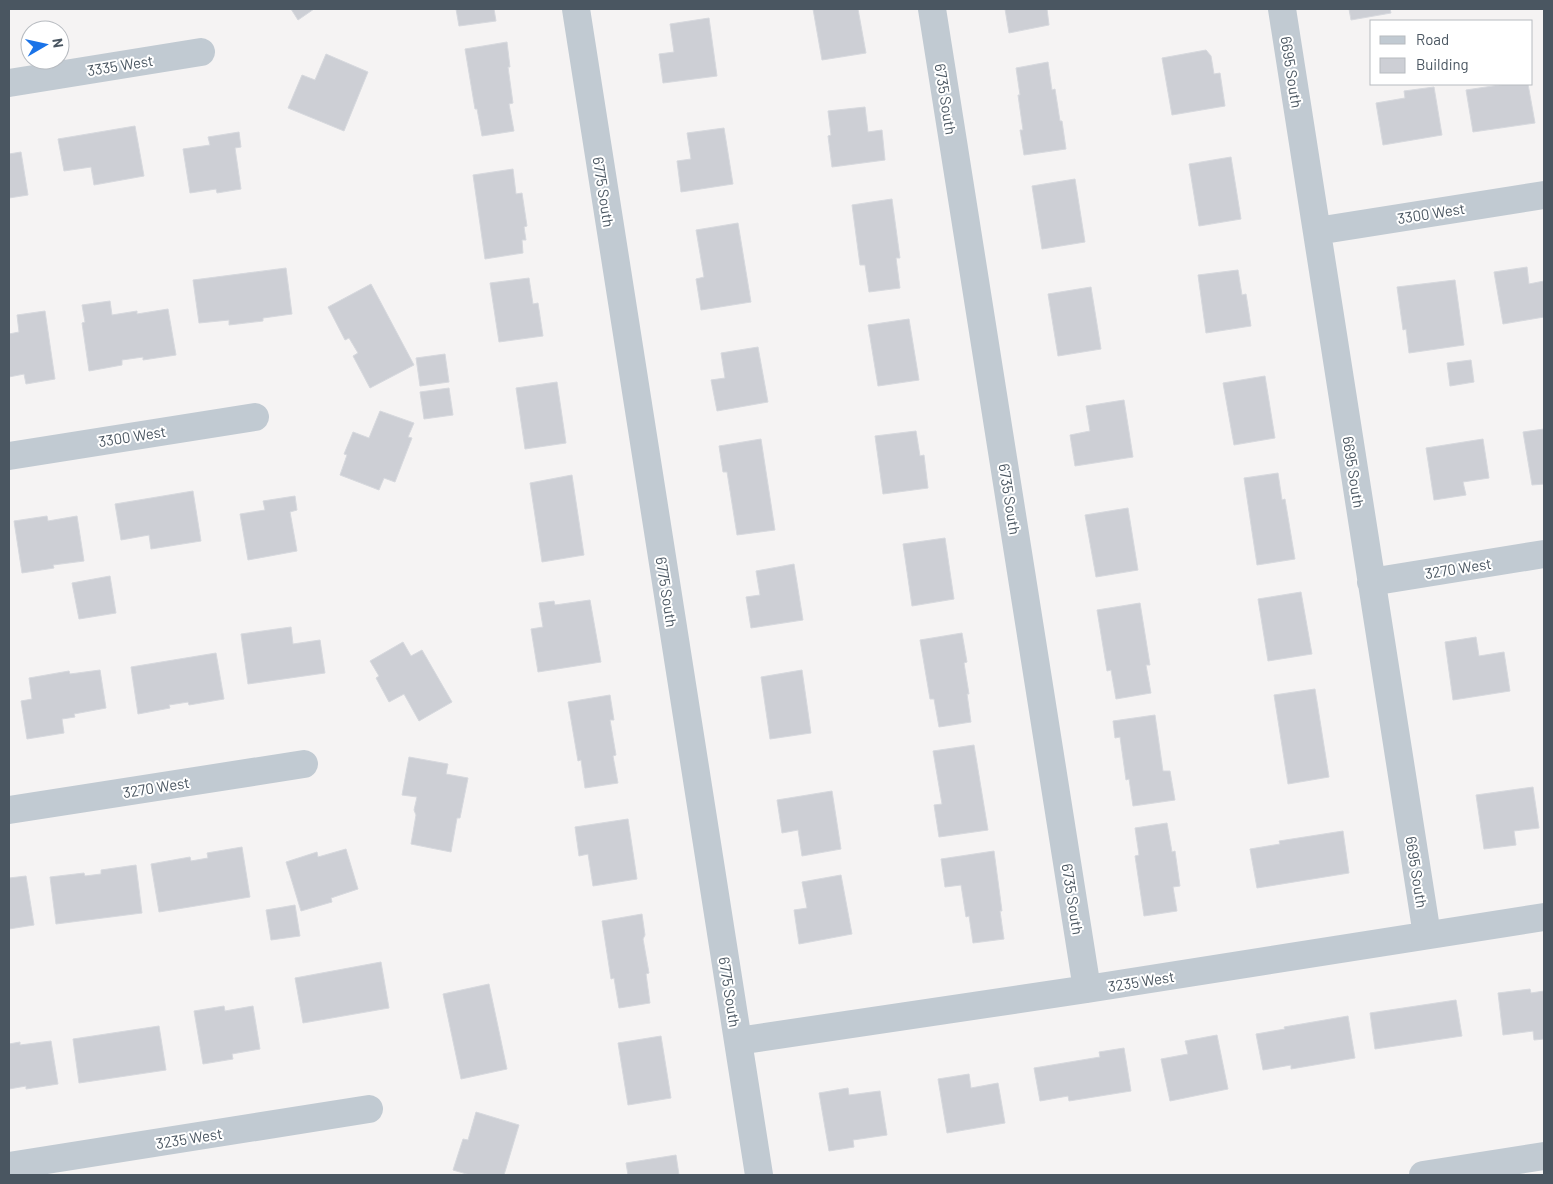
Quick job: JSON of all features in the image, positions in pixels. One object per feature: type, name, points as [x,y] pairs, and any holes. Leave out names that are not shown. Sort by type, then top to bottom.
[{"type":"street","name":"6775 South","points":[[576,9],[759,1175]]},
{"type":"street","name":"6735 South","points":[[932,9],[1088,989]]},
{"type":"street","name":"6695 South","points":[[1282,9],[1427,935]]},
{"type":"street","name":"3335 West","points":[[9,82],[201,52]]},
{"type":"street","name":"3300 West","points":[[1317,231],[1544,196]]},
{"type":"street","name":"3300 West","points":[[9,456],[255,417]]},
{"type":"street","name":"3270 West","points":[[1371,582],[1544,554]]},
{"type":"street","name":"3270 West","points":[[9,810],[304,764]]},
{"type":"street","name":"3235 West","points":[[738,1041],[1088,989],[1544,917]]},
{"type":"street","name":"3235 West","points":[[9,1166],[369,1109]]},
{"type":"street","points":[[1423,1175],[1479,1171],[1544,1156]]},
{"type":"building","points":[[291,9],[314,9],[298,20]]},
{"type":"building","points":[[456,9],[494,9],[496,21],[459,26]]},
{"type":"building","points":[[813,9],[858,9],[866,53],[822,60]]},
{"type":"building","points":[[1005,9],[1047,9],[1049,25],[1009,33]]},
{"type":"building","points":[[1349,9],[1390,9],[1391,13],[1351,20]]},
{"type":"building","points":[[709,18],[717,76],[663,83],[659,54],[674,52],[670,24]]},
{"type":"building","points":[[507,42],[513,103],[509,104],[514,131],[482,136],[477,109],[475,109],[465,49]]},
{"type":"building","points":[[1206,50],[1211,56],[1214,74],[1220,73],[1225,106],[1172,115],[1162,58]]},
{"type":"building","points":[[326,54],[368,72],[344,131],[288,108],[302,75],[315,80]]},
{"type":"building","points":[[1048,62],[1052,90],[1055,89],[1060,121],[1062,121],[1066,149],[1024,155],[1020,130],[1023,130],[1016,68]]},
{"type":"building","points":[[1499,85],[1528,85],[1535,123],[1473,132],[1466,90]]},
{"type":"building","points":[[1434,87],[1442,135],[1383,145],[1376,103],[1405,98],[1404,91]]},
{"type":"building","points":[[865,107],[868,132],[882,130],[885,160],[832,167],[828,136],[831,135],[828,111]]},
{"type":"building","points":[[135,126],[144,176],[94,185],[91,167],[64,171],[58,139]]},
{"type":"building","points":[[724,128],[733,184],[681,192],[677,161],[691,159],[687,133]]},
{"type":"building","points":[[239,132],[241,147],[235,148],[241,189],[217,193],[216,189],[190,193],[183,149],[210,145],[208,137]]},
{"type":"building","points":[[21,152],[28,195],[9,198],[9,154]]},
{"type":"building","points":[[1231,157],[1241,219],[1199,226],[1189,164]]},
{"type":"building","points":[[513,169],[516,194],[522,193],[527,226],[524,227],[526,240],[522,240],[523,253],[485,259],[473,175]]},
{"type":"building","points":[[1075,179],[1085,242],[1042,249],[1032,186]]},
{"type":"building","points":[[892,199],[900,258],[896,258],[900,288],[869,292],[865,265],[860,265],[852,205]]},
{"type":"building","points":[[738,223],[751,302],[701,310],[696,279],[704,277],[696,230]]},
{"type":"building","points":[[1527,267],[1529,284],[1544,281],[1544,317],[1503,324],[1494,272]]},
{"type":"building","points":[[286,268],[292,314],[263,318],[263,321],[229,325],[229,320],[199,323],[193,280]]},
{"type":"building","points":[[1238,270],[1242,295],[1246,294],[1251,326],[1206,333],[1198,275]]},
{"type":"building","points":[[529,278],[533,304],[538,303],[543,336],[499,342],[490,283]]},
{"type":"building","points":[[1455,280],[1464,345],[1409,353],[1406,329],[1403,330],[1397,287]]},
{"type":"building","points":[[371,284],[414,365],[370,388],[353,356],[358,353],[349,338],[345,340],[328,307]]},
{"type":"building","points":[[1091,287],[1101,349],[1058,356],[1048,294]]},
{"type":"building","points":[[110,301],[112,315],[137,311],[137,314],[168,309],[176,355],[143,360],[143,357],[122,360],[122,365],[89,371],[82,323],[85,322],[82,305]]},
{"type":"building","points":[[45,311],[55,379],[26,384],[24,374],[9,377],[9,334],[19,332],[17,315]]},
{"type":"building","points":[[909,319],[919,380],[878,386],[868,325]]},
{"type":"building","points":[[758,347],[768,402],[717,411],[711,380],[725,378],[721,353]]},
{"type":"building","points":[[445,354],[449,382],[420,386],[416,358]]},
{"type":"building","points":[[1471,360],[1474,382],[1450,386],[1447,363]]},
{"type":"building","points":[[1265,376],[1275,438],[1234,445],[1223,383]]},
{"type":"building","points":[[557,382],[566,443],[525,449],[516,388]]},
{"type":"building","points":[[449,388],[453,415],[424,419],[420,392]]},
{"type":"building","points":[[1124,400],[1133,457],[1075,466],[1070,435],[1090,431],[1086,406]]},
{"type":"building","points":[[380,411],[414,423],[408,437],[412,438],[395,482],[384,478],[379,490],[340,475],[347,455],[344,454],[353,432],[369,438]]},
{"type":"building","points":[[1544,429],[1544,484],[1532,485],[1523,432]]},
{"type":"building","points":[[916,431],[920,456],[924,455],[928,488],[883,494],[875,436]]},
{"type":"building","points":[[761,439],[775,530],[737,535],[727,472],[723,472],[719,446]]},
{"type":"building","points":[[1483,439],[1489,478],[1463,482],[1466,495],[1434,500],[1426,448]]},
{"type":"building","points":[[1278,473],[1282,500],[1285,499],[1295,559],[1257,565],[1244,478]]},
{"type":"building","points":[[572,475],[584,555],[542,562],[530,483]]},
{"type":"building","points":[[193,491],[201,541],[151,549],[149,535],[121,540],[115,504]]},
{"type":"building","points":[[295,496],[297,510],[290,512],[297,551],[248,560],[240,514],[265,510],[263,501]]},
{"type":"building","points":[[1128,508],[1138,570],[1096,577],[1085,515]]},
{"type":"building","points":[[47,516],[48,521],[77,516],[84,561],[53,565],[54,568],[22,573],[14,521]]},
{"type":"building","points":[[945,538],[954,599],[912,606],[903,544]]},
{"type":"building","points":[[794,564],[803,620],[751,628],[746,597],[760,595],[756,571]]},
{"type":"building","points":[[110,576],[116,613],[79,619],[72,583]]},
{"type":"building","points":[[1301,592],[1312,654],[1268,661],[1258,599]]},
{"type":"building","points":[[590,600],[601,662],[538,672],[531,629],[543,627],[539,603],[554,601],[555,605]]},
{"type":"building","points":[[1140,603],[1150,665],[1146,665],[1151,693],[1116,699],[1111,670],[1107,671],[1097,610]]},
{"type":"building","points":[[291,627],[293,644],[320,640],[325,673],[248,684],[241,634]]},
{"type":"building","points":[[962,633],[967,662],[964,663],[971,722],[939,727],[934,699],[930,699],[920,640]]},
{"type":"building","points":[[1476,637],[1479,656],[1504,652],[1510,691],[1453,700],[1445,642]]},
{"type":"building","points":[[403,642],[411,656],[422,650],[452,702],[419,721],[404,694],[389,702],[376,678],[379,676],[370,661]]},
{"type":"building","points":[[216,653],[224,699],[189,705],[188,702],[169,705],[170,708],[138,714],[131,667]]},
{"type":"building","points":[[100,670],[106,708],[74,714],[75,717],[62,719],[64,733],[27,739],[21,701],[32,699],[29,678],[69,671],[70,674]]},
{"type":"building","points":[[802,670],[811,733],[770,739],[761,677]]},
{"type":"building","points":[[1315,689],[1329,777],[1288,784],[1274,695]]},
{"type":"building","points":[[610,695],[614,720],[610,720],[616,755],[613,756],[618,783],[585,788],[581,760],[578,761],[568,702]]},
{"type":"building","points":[[1155,715],[1163,771],[1170,771],[1175,800],[1133,806],[1129,779],[1126,780],[1120,737],[1115,738],[1113,721]]},
{"type":"building","points":[[974,745],[988,830],[939,837],[934,805],[942,804],[933,751]]},
{"type":"building","points":[[409,757],[448,764],[446,774],[468,778],[460,818],[457,818],[451,852],[411,844],[417,797],[402,795]]},
{"type":"building","points":[[1533,787],[1539,828],[1514,831],[1516,845],[1484,849],[1476,795]]},
{"type":"building","points":[[832,791],[841,849],[802,856],[798,830],[782,833],[777,800]]},
{"type":"building","points":[[628,819],[637,879],[593,886],[588,854],[579,856],[575,827]]},
{"type":"building","points":[[1167,823],[1172,852],[1175,851],[1180,886],[1173,887],[1177,911],[1144,916],[1135,856],[1139,855],[1135,828]]},
{"type":"building","points":[[1343,831],[1349,873],[1257,888],[1250,849],[1280,844],[1279,841]]},
{"type":"building","points":[[242,847],[250,897],[159,912],[151,864],[190,857],[191,861],[208,858],[207,853]]},
{"type":"building","points":[[346,849],[358,889],[331,898],[332,902],[301,911],[286,862],[317,852],[318,857]]},
{"type":"building","points":[[994,851],[1004,939],[973,943],[969,916],[966,917],[961,885],[945,887],[941,859]]},
{"type":"building","points":[[136,865],[142,913],[56,924],[50,877],[84,873],[85,876],[101,874],[101,870]]},
{"type":"building","points":[[841,875],[852,934],[799,944],[794,910],[807,908],[802,882]]},
{"type":"building","points":[[26,876],[34,925],[9,929],[9,878]]},
{"type":"building","points":[[295,905],[300,936],[271,940],[266,910]]},
{"type":"building","points":[[642,914],[645,935],[643,939],[649,973],[646,974],[650,1003],[619,1008],[614,978],[611,979],[602,921]]},
{"type":"building","points":[[381,962],[389,1008],[303,1023],[295,978]]},
{"type":"building","points":[[489,984],[507,1069],[461,1079],[443,994]]},
{"type":"building","points":[[1530,989],[1531,993],[1544,991],[1544,1039],[1534,1040],[1533,1031],[1503,1035],[1498,993]]},
{"type":"building","points":[[1456,1000],[1462,1036],[1375,1049],[1370,1013]]},
{"type":"building","points":[[224,1006],[225,1011],[253,1006],[260,1049],[232,1054],[233,1059],[203,1064],[194,1011]]},
{"type":"building","points":[[1348,1016],[1355,1058],[1291,1069],[1291,1065],[1263,1070],[1256,1034]]},
{"type":"building","points":[[159,1026],[166,1070],[79,1083],[73,1039]]},
{"type":"building","points":[[1217,1035],[1228,1089],[1170,1101],[1161,1059],[1188,1054],[1185,1041]]},
{"type":"building","points":[[661,1036],[671,1098],[628,1105],[618,1043]]},
{"type":"building","points":[[51,1041],[58,1084],[26,1089],[26,1086],[9,1089],[9,1044],[20,1042],[20,1045]]},
{"type":"building","points":[[1124,1048],[1131,1091],[1069,1101],[1068,1096],[1040,1101],[1034,1068],[1100,1057],[1099,1052]]},
{"type":"building","points":[[969,1074],[971,1088],[998,1083],[1005,1123],[947,1133],[938,1079]]},
{"type":"building","points":[[848,1088],[849,1095],[880,1091],[887,1135],[853,1140],[854,1147],[829,1151],[819,1093]]},
{"type":"building","points":[[476,1112],[519,1125],[504,1175],[470,1175],[453,1170],[463,1139],[468,1140]]},
{"type":"building","points":[[676,1155],[679,1175],[628,1175],[626,1163]]}]
